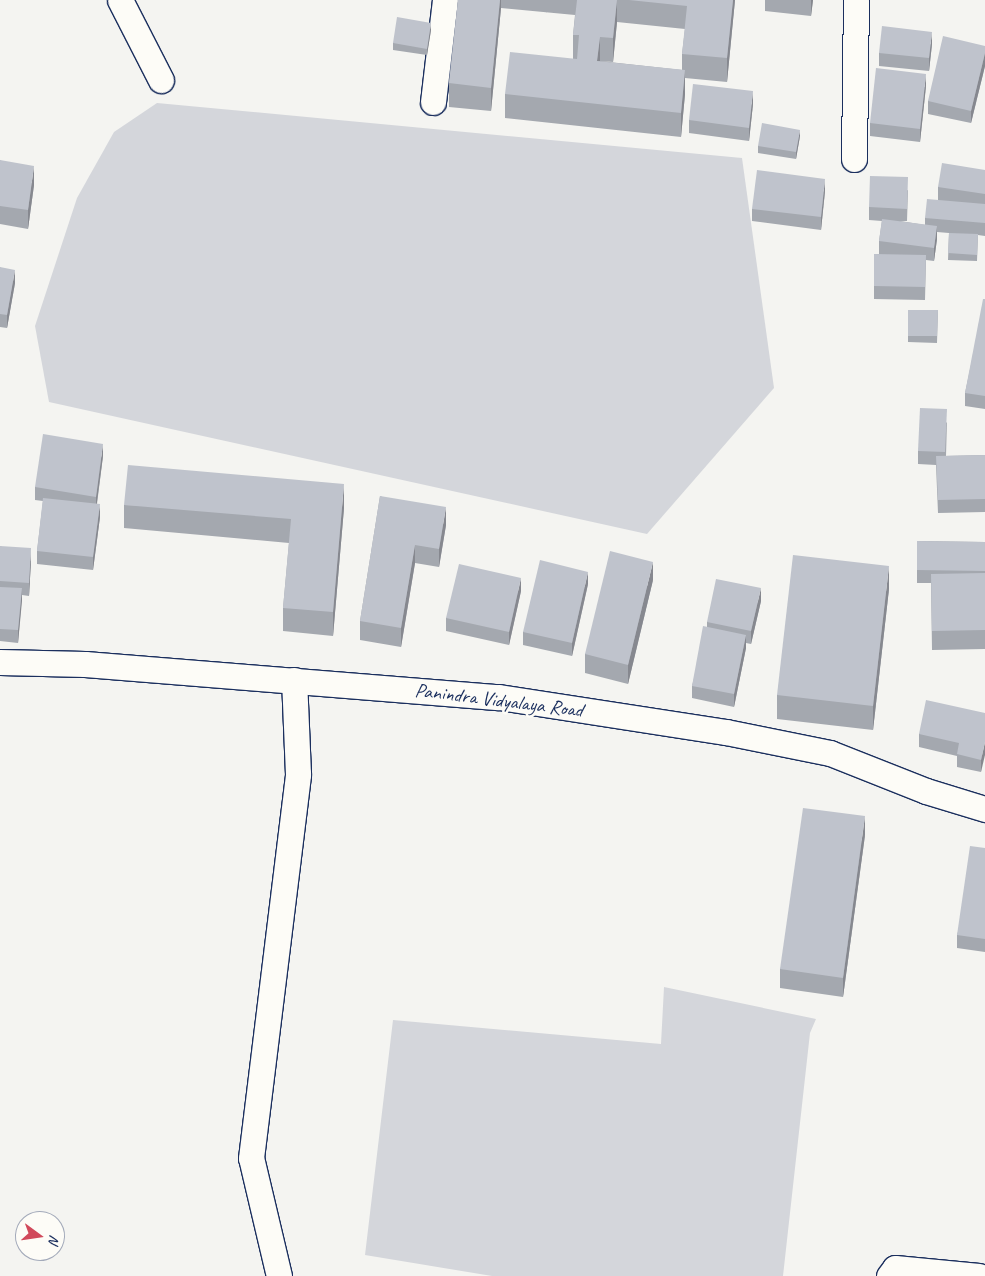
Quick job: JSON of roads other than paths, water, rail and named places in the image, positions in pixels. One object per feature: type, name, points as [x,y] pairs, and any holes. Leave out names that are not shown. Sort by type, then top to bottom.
[{"type":"street","points":[[120,0],[160,80]]},
{"type":"street","points":[[433,102],[445,0]]},
{"type":"street","points":[[854,159],[856,0]]},
{"type":"street","name":"Panindra Vidyalaya Road","points":[[0,662],[85,664],[499,697],[726,732],[830,753],[926,790],[985,809]]},
{"type":"street","points":[[279,1276],[251,1158],[298,774],[294,680]]},
{"type":"street","points":[[889,1276],[895,1268],[979,1276]]}]
